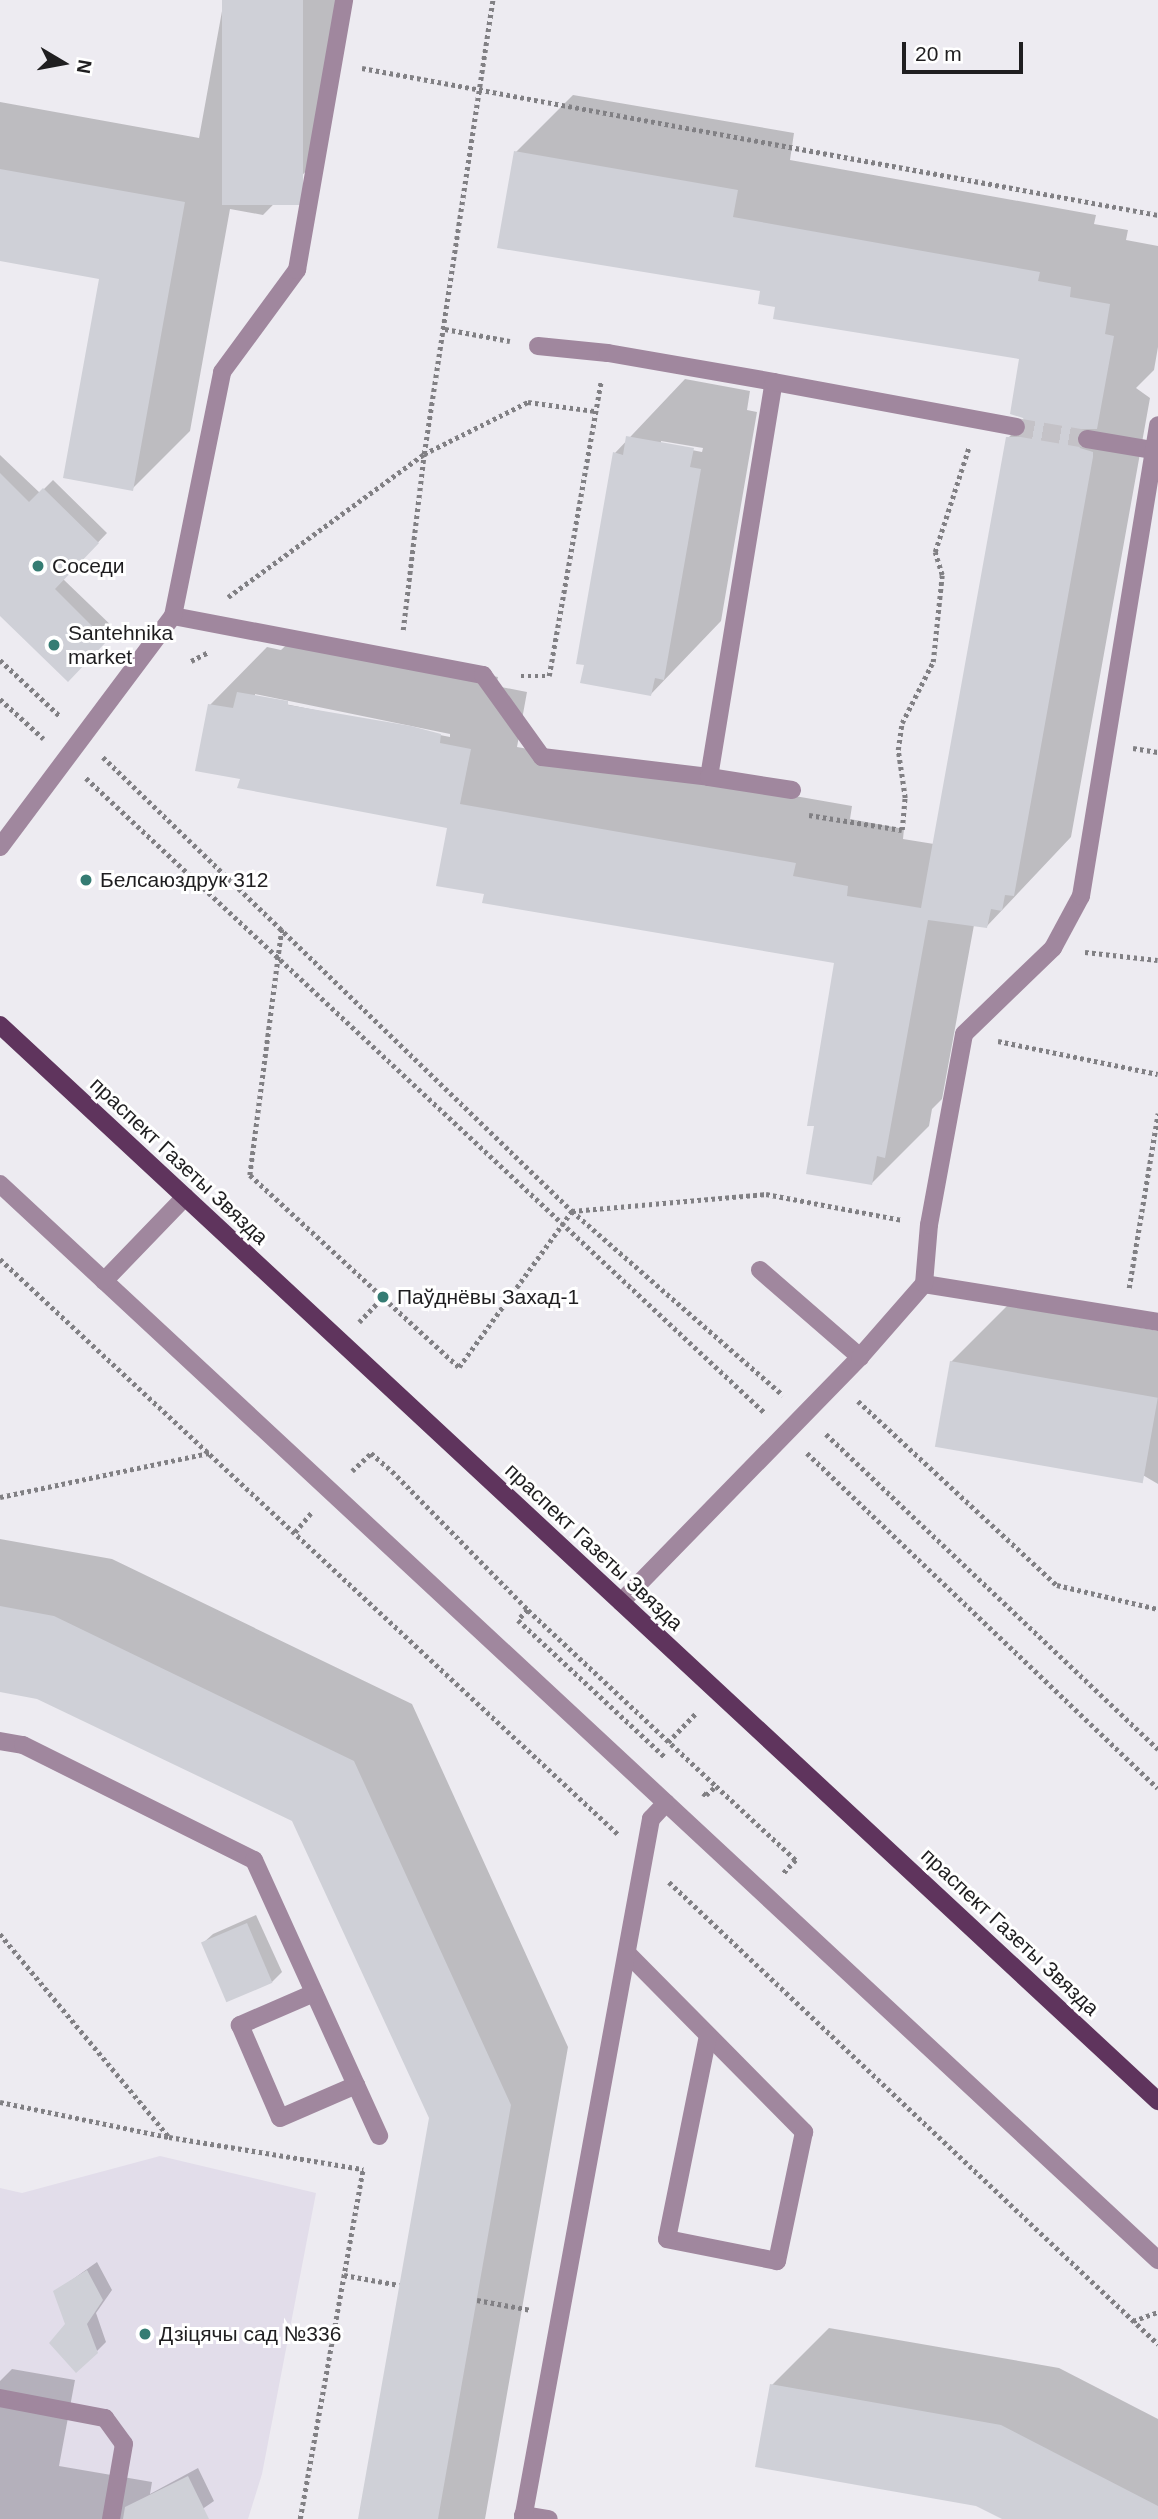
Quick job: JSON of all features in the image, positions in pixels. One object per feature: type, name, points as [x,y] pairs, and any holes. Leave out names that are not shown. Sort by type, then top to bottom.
[{"type":"main road","name":"праспект Газеты Звязда","points":[[0,1026],[1158,2101]]},
{"type":"lane","points":[[0,847],[173,616],[222,372],[297,270],[344,0]]},
{"type":"lane","points":[[538,346],[608,352],[1016,427]]},
{"type":"lane","points":[[709,778],[774,382]]},
{"type":"lane","points":[[621,1602],[805,1415],[924,1284],[929,1225],[964,1034],[1053,948],[1081,895],[1158,425]]},
{"type":"lane","points":[[1087,439],[1153,450]]},
{"type":"lane","points":[[173,616],[483,676],[542,757],[792,790]]},
{"type":"lane","points":[[0,1184],[1158,2260]]},
{"type":"lane","points":[[104,1281],[185,1197]]},
{"type":"lane","points":[[760,1270],[860,1357]]},
{"type":"lane","points":[[924,1284],[1158,1322]]},
{"type":"lane","points":[[0,1741],[23,1745],[254,1860],[375,2129]]},
{"type":"lane","points":[[549,2519],[523,2517],[644,1858],[652,1819],[666,1803]]},
{"type":"lane","points":[[626,1952],[804,2132],[777,2261],[667,2239],[708,2036]]},
{"type":"lane","points":[[314,1993],[240,2025],[280,2118],[356,2085]]},
{"type":"lane","points":[[0,2398],[105,2418],[124,2444],[111,2519]]},
{"type":"path","points":[[400,659],[424,454],[493,0]]},
{"type":"path","points":[[333,63],[480,87],[1158,215]]},
{"type":"path","points":[[445,329],[538,346]]},
{"type":"path","points":[[483,676],[549,676],[595,411],[608,352]]},
{"type":"path","points":[[196,621],[424,454],[528,402],[595,411]]},
{"type":"path","points":[[795,812],[902,830],[905,798],[898,750],[902,723],[933,662],[942,575],[934,552],[978,420]]},
{"type":"path","points":[[191,661],[214,649]]},
{"type":"path","points":[[0,669],[2,662],[282,928],[572,1210],[805,1415],[1158,1749]]},
{"type":"path","points":[[0,699],[561,1226],[786,1433],[1158,1788]]},
{"type":"path","points":[[282,928],[250,1175],[459,1367],[572,1210]]},
{"type":"path","points":[[1053,948],[1158,960]]},
{"type":"path","points":[[964,1034],[1158,1074]]},
{"type":"path","points":[[1124,1318],[1158,1113]]},
{"type":"path","points":[[572,1210],[766,1194],[929,1225]]},
{"type":"path","points":[[0,1259],[644,1858],[1158,2344]]},
{"type":"path","points":[[836,1381],[1058,1585],[1158,1609]]},
{"type":"path","points":[[0,1497],[210,1453]]},
{"type":"path","points":[[371,1453],[528,1610],[796,1860],[764,1894]]},
{"type":"path","points":[[528,1610],[518,1620],[676,1768]]},
{"type":"path","points":[[668,1742],[716,1691]]},
{"type":"path","points":[[696,1786],[706,1796],[716,1786]]},
{"type":"path","points":[[0,1934],[169,2137]]},
{"type":"path","points":[[0,2102],[169,2137],[363,2169]]},
{"type":"path","points":[[300,2519],[363,2169],[375,2129]]},
{"type":"path","points":[[344,2275],[399,2285]]},
{"type":"path","points":[[477,2300],[560,2315]]},
{"type":"path","points":[[1133,2321],[1158,2312]]},
{"type":"shaded area","name":"Дзіцячы сад №336","points":[[160,2156],[316,2193],[262,2474],[248,2519],[0,2519],[0,2188],[22,2193]]},
{"type":"building","points":[[222,0],[303,0],[303,205],[222,205]]},
{"type":"building","points":[[514,151],[738,190],[733,217],[1040,272],[1038,281],[1071,287],[1070,297],[1110,304],[1105,334],[1114,336],[1097,429],[1082,429],[1076,438],[1080,448],[1093,452],[1093,457],[1014,896],[1005,895],[1002,911],[991,909],[987,928],[928,920],[885,1158],[877,1156],[872,1185],[806,1174],[814,1126],[807,1126],[834,963],[482,903],[484,894],[436,886],[447,828],[237,788],[240,779],[195,771],[208,704],[233,708],[237,692],[288,701],[288,705],[411,726],[441,734],[440,743],[471,749],[460,804],[796,863],[793,876],[848,886],[847,896],[921,908],[1006,437],[1020,437],[1027,428],[1023,418],[1010,414],[1019,359],[773,319],[775,307],[758,304],[760,291],[497,248]]},
{"type":"building","points":[[0,169],[185,202],[133,491],[63,478],[99,279],[0,261]]},
{"type":"building","points":[[626,436],[694,448],[690,467],[701,469],[664,680],[655,678],[651,696],[580,683],[584,665],[576,664],[613,452],[623,455]]},
{"type":"building","name":"Соседи","points":[[0,473],[29,502],[43,488],[99,543],[55,589],[107,641],[68,682],[0,616]]},
{"type":"building","points":[[950,1361],[1158,1398],[1143,1483],[935,1447]]},
{"type":"building","points":[[0,1606],[54,1616],[354,1761],[511,2105],[438,2519],[358,2519],[429,2118],[292,1821],[37,1699],[0,1692]]},
{"type":"building","points":[[247,1923],[272,1983],[226,2002],[201,1943]]},
{"type":"building","points":[[87,2270],[103,2300],[87,2324],[98,2353],[76,2373],[49,2343],[65,2324],[53,2291]]},
{"type":"building","points":[[770,2384],[1001,2425],[1158,2506],[1158,2519],[1002,2519],[976,2506],[755,2467]]},
{"type":"building","points":[[188,2476],[209,2519],[123,2519],[125,2507]]},
{"type":"tunnel","points":[[1016,427],[1087,439]]},
{"type":"place","name":"Соседи","points":[[38,566]]},
{"type":"place","name":"Santehnika market","points":[[54,645]]},
{"type":"place","name":"Белсаюздрук 312","points":[[86,880]]},
{"type":"place","name":"Паўднёвы Захад-1","points":[[383,1297]]},
{"type":"place","name":"Дзіцячы сад №336","points":[[145,2334]]}]
